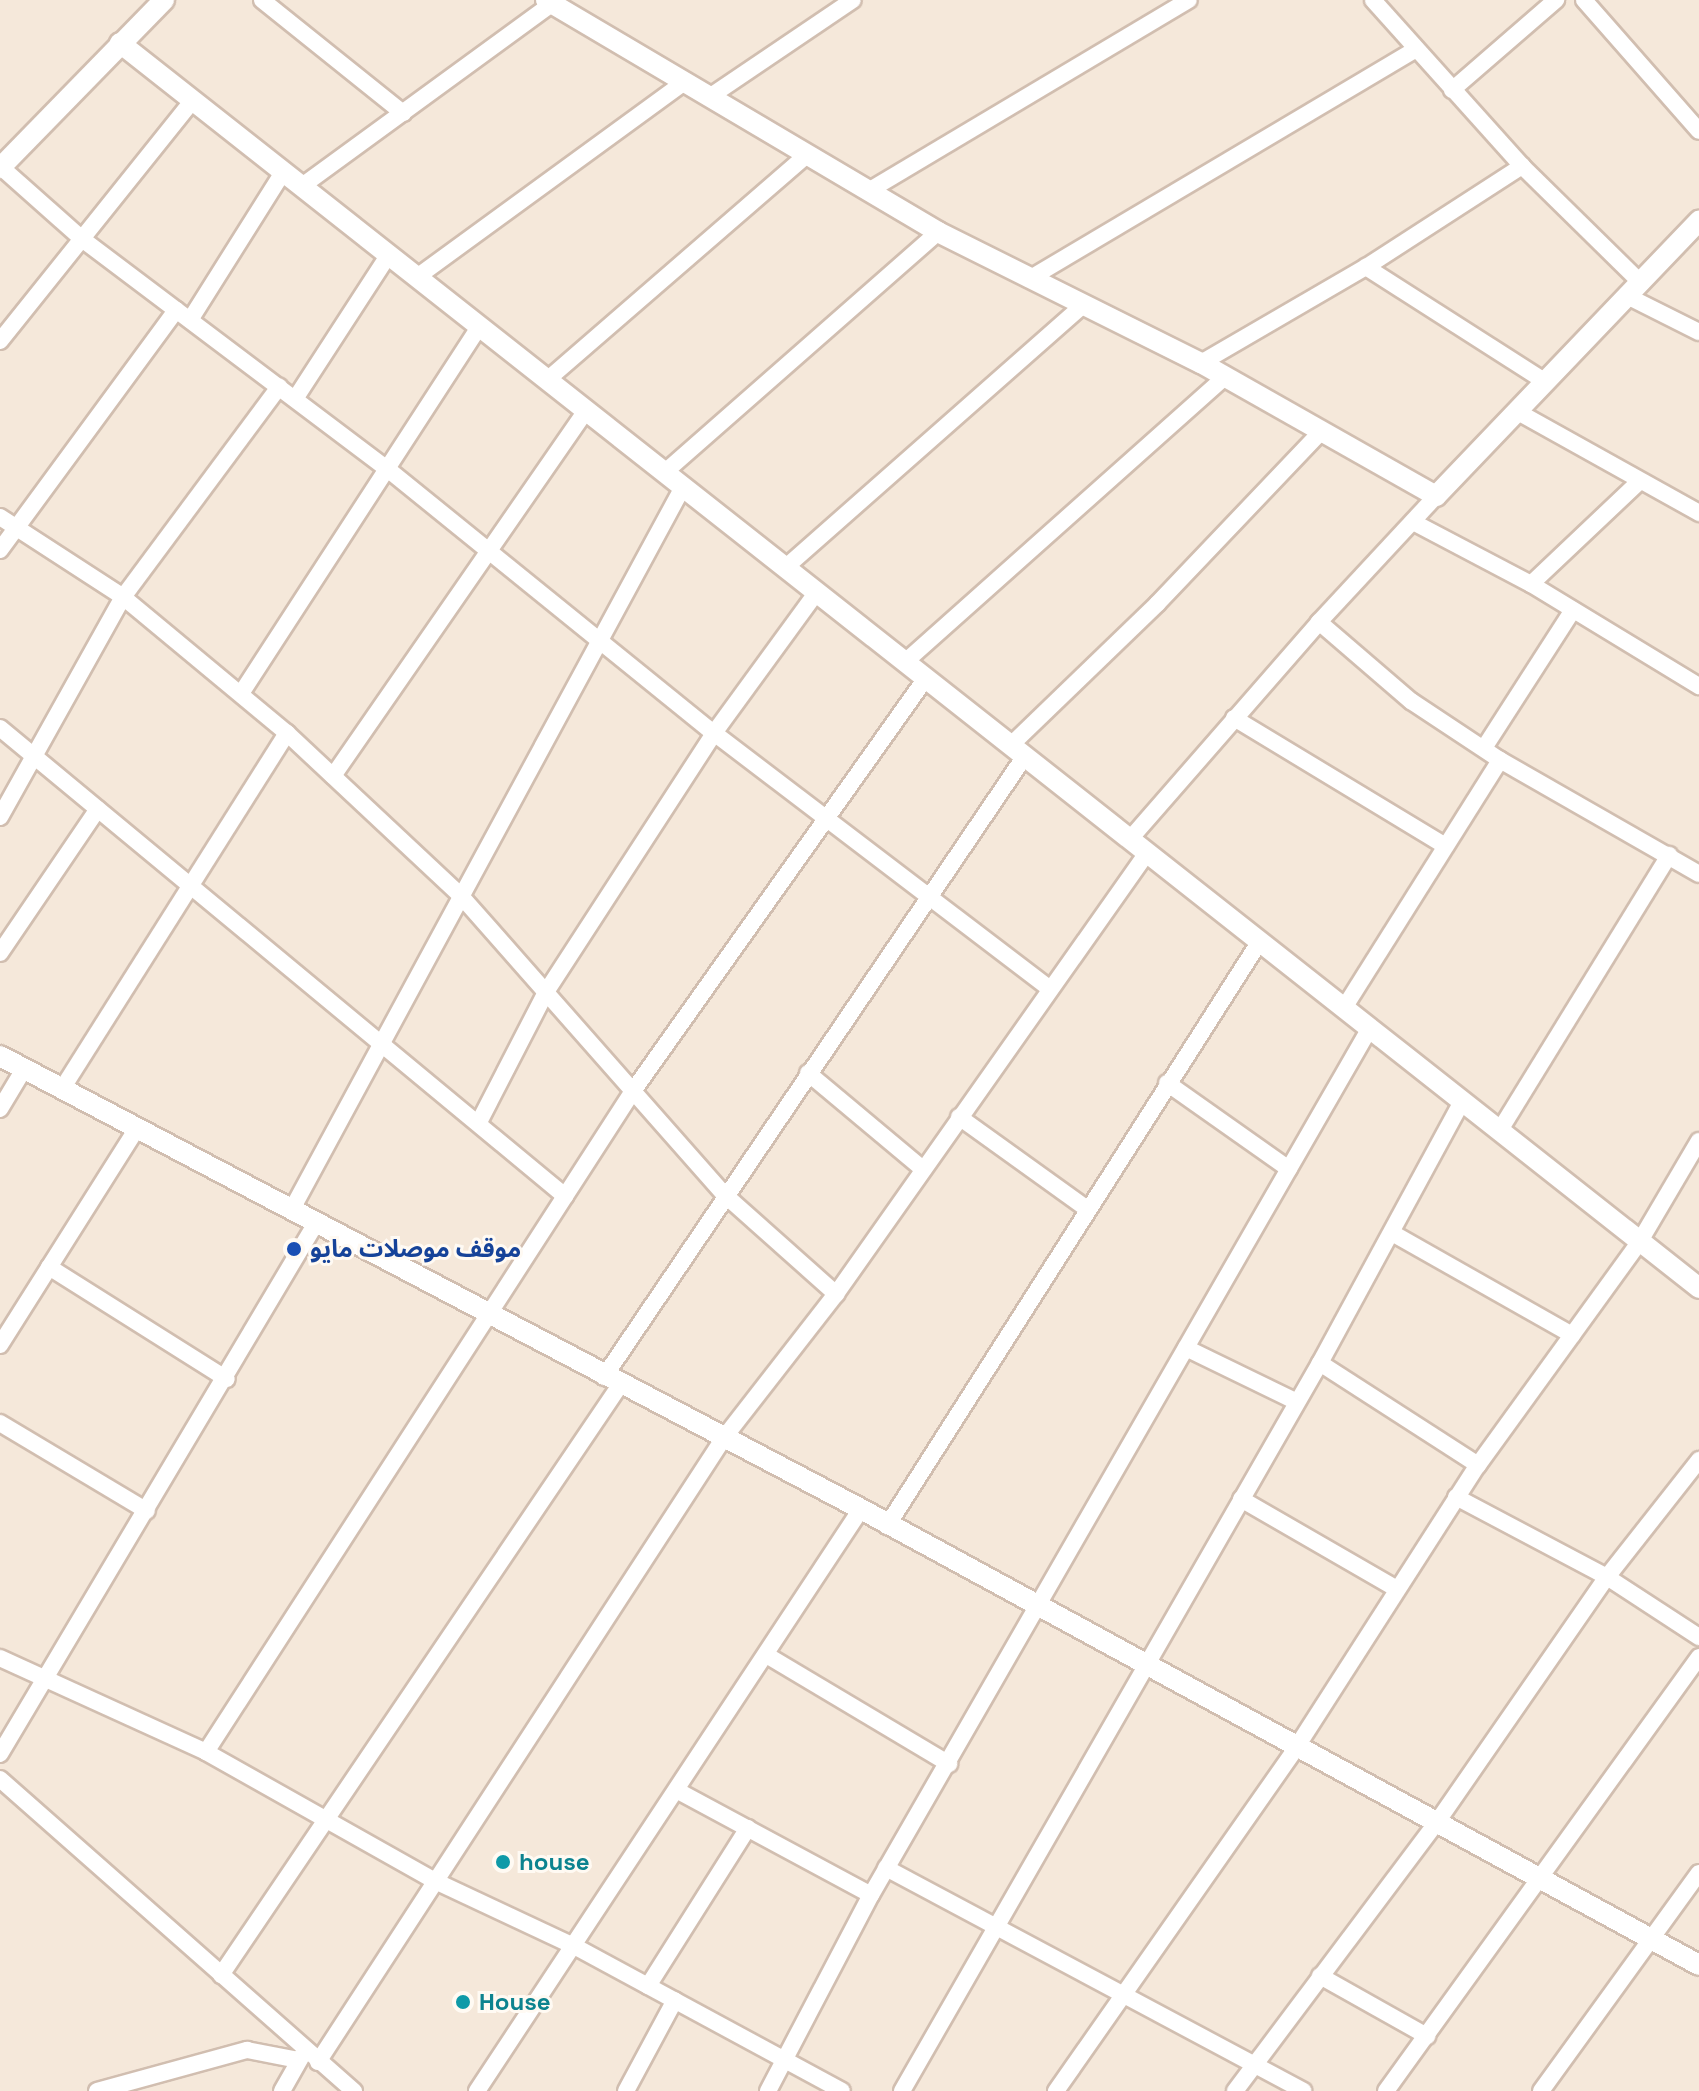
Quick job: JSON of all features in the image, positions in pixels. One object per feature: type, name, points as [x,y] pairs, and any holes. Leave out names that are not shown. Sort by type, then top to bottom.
[{"type":"street","points":[[164,0],[0,168],[82,239],[390,471],[714,733],[927,899],[1049,988]]},
{"type":"street","points":[[262,0],[403,113]]},
{"type":"street","points":[[821,0],[836,10]]},
{"type":"street","points":[[711,96],[853,0]]},
{"type":"street","points":[[870,190],[1189,0]]},
{"type":"street","points":[[1373,0],[1635,290],[1699,332]]},
{"type":"street","points":[[1452,90],[1556,0]]},
{"type":"street","points":[[1584,0],[1699,131]]},
{"type":"street","points":[[302,186],[552,1],[938,232],[1201,363],[1436,496]]},
{"type":"street","points":[[120,43],[1699,1288]]},
{"type":"street","points":[[1029,279],[1416,49]]},
{"type":"street","points":[[417,277],[684,82]]},
{"type":"street","points":[[0,341],[193,100]]},
{"type":"street","points":[[547,380],[808,154]]},
{"type":"street","points":[[1201,363],[1366,267],[1522,166]]},
{"type":"street","points":[[190,320],[284,171]]},
{"type":"street","points":[[1130,839],[1319,622],[1544,381],[1699,221]]},
{"type":"street","points":[[665,472],[938,232]]},
{"type":"street","points":[[295,399],[389,254]]},
{"type":"street","points":[[1366,267],[1544,381]]},
{"type":"street","points":[[786,567],[1082,306]]},
{"type":"street","points":[[0,550],[176,310]]},
{"type":"street","points":[[242,692],[390,471],[480,326]]},
{"type":"street","points":[[905,662],[1225,377]]},
{"type":"street","points":[[0,817],[123,597],[279,387]]},
{"type":"street","points":[[333,776],[586,410]]},
{"type":"street","points":[[1516,411],[1699,513]]},
{"type":"street","points":[[221,1975],[328,1818],[612,1381],[725,1195],[927,899],[1018,750],[1320,433]]},
{"type":"street","points":[[1531,584],[1640,481]]},
{"type":"street","points":[[291,1211],[384,1044],[596,640],[683,487]]},
{"type":"street","points":[[0,517],[123,597],[242,692],[287,733],[461,896],[725,1195],[836,1294]]},
{"type":"street","points":[[1413,522],[1531,584],[1699,686]]},
{"type":"street","points":[[479,1122],[546,992],[714,733],[817,592]]},
{"type":"street","points":[[1484,748],[1573,610]]},
{"type":"street","points":[[1319,622],[1380,679],[1500,760],[1699,874]]},
{"type":"street","points":[[206,1752],[633,1091],[822,817],[926,678]]},
{"type":"street","points":[[1234,718],[1445,846]]},
{"type":"street","points":[[0,728],[565,1196]]},
{"type":"street","points":[[62,1089],[188,883],[287,733]]},
{"type":"street","points":[[1344,1008],[1500,760]]},
{"type":"street","points":[[0,953],[98,809]]},
{"type":"street","points":[[318,2062],[723,1439],[836,1294],[1147,853]]},
{"type":"street","points":[[1500,1130],[1669,855]]},
{"type":"street","points":[[887,1526],[1260,941]]},
{"type":"street","points":[[768,2091],[886,1868],[949,1764],[1370,1028]]},
{"type":"street","points":[[0,1056],[612,1381],[861,1509],[1435,1825],[1699,1965]]},
{"type":"street","points":[[0,1109],[24,1069]]},
{"type":"street","points":[[808,1073],[923,1169]]},
{"type":"street","points":[[1167,1083],[1289,1169]]},
{"type":"street","points":[[902,2091],[1320,1363],[1462,1101]]},
{"type":"street","points":[[959,1117],[1087,1209]]},
{"type":"street","points":[[0,1345],[136,1130]]},
{"type":"street","points":[[1056,2091],[1296,1748],[1395,1588],[1456,1497],[1640,1241],[1699,1141]]},
{"type":"street","points":[[0,1754],[227,1379],[316,1223]]},
{"type":"street","points":[[1392,1233],[1572,1335]]},
{"type":"street","points":[[49,1267],[227,1379]]},
{"type":"street","points":[[1186,1348],[1297,1402]]},
{"type":"street","points":[[1320,1363],[1478,1465]]},
{"type":"street","points":[[0,1423],[147,1511]]},
{"type":"street","points":[[1235,2091],[1435,1825],[1607,1577],[1699,1460]]},
{"type":"street","points":[[1456,1497],[1607,1577],[1699,1637]]},
{"type":"street","points":[[1241,1499],[1395,1588]]},
{"type":"street","points":[[477,2091],[768,1656],[861,1509]]},
{"type":"street","points":[[768,1656],[949,1764]]},
{"type":"street","points":[[1386,2091],[1699,1657]]},
{"type":"street","points":[[0,1658],[206,1752],[437,1882],[576,1947],[842,2091]]},
{"type":"street","points":[[0,1779],[221,1975],[303,2054],[354,2091]]},
{"type":"street","points":[[678,1791],[871,1895]]},
{"type":"street","points":[[648,1986],[748,1828]]},
{"type":"street","points":[[886,1868],[1121,1997],[1303,2091]]},
{"type":"street","points":[[1541,2091],[1699,1873]]},
{"type":"street","points":[[1320,1976],[1427,2036]]},
{"type":"street","points":[[626,2091],[675,2000]]},
{"type":"street","points":[[97,2091],[247,2050],[303,2054]]},
{"type":"street","points":[[282,2091],[303,2054]]},
{"type":"shaded area","points":[[0,0],[1699,0],[1699,2091],[0,2091]]},
{"type":"place","name":"موقف موصلات مايو","points":[[294,1249]]},
{"type":"place","name":"house","points":[[503,1862]]},
{"type":"place","name":"House","points":[[463,2002]]}]
